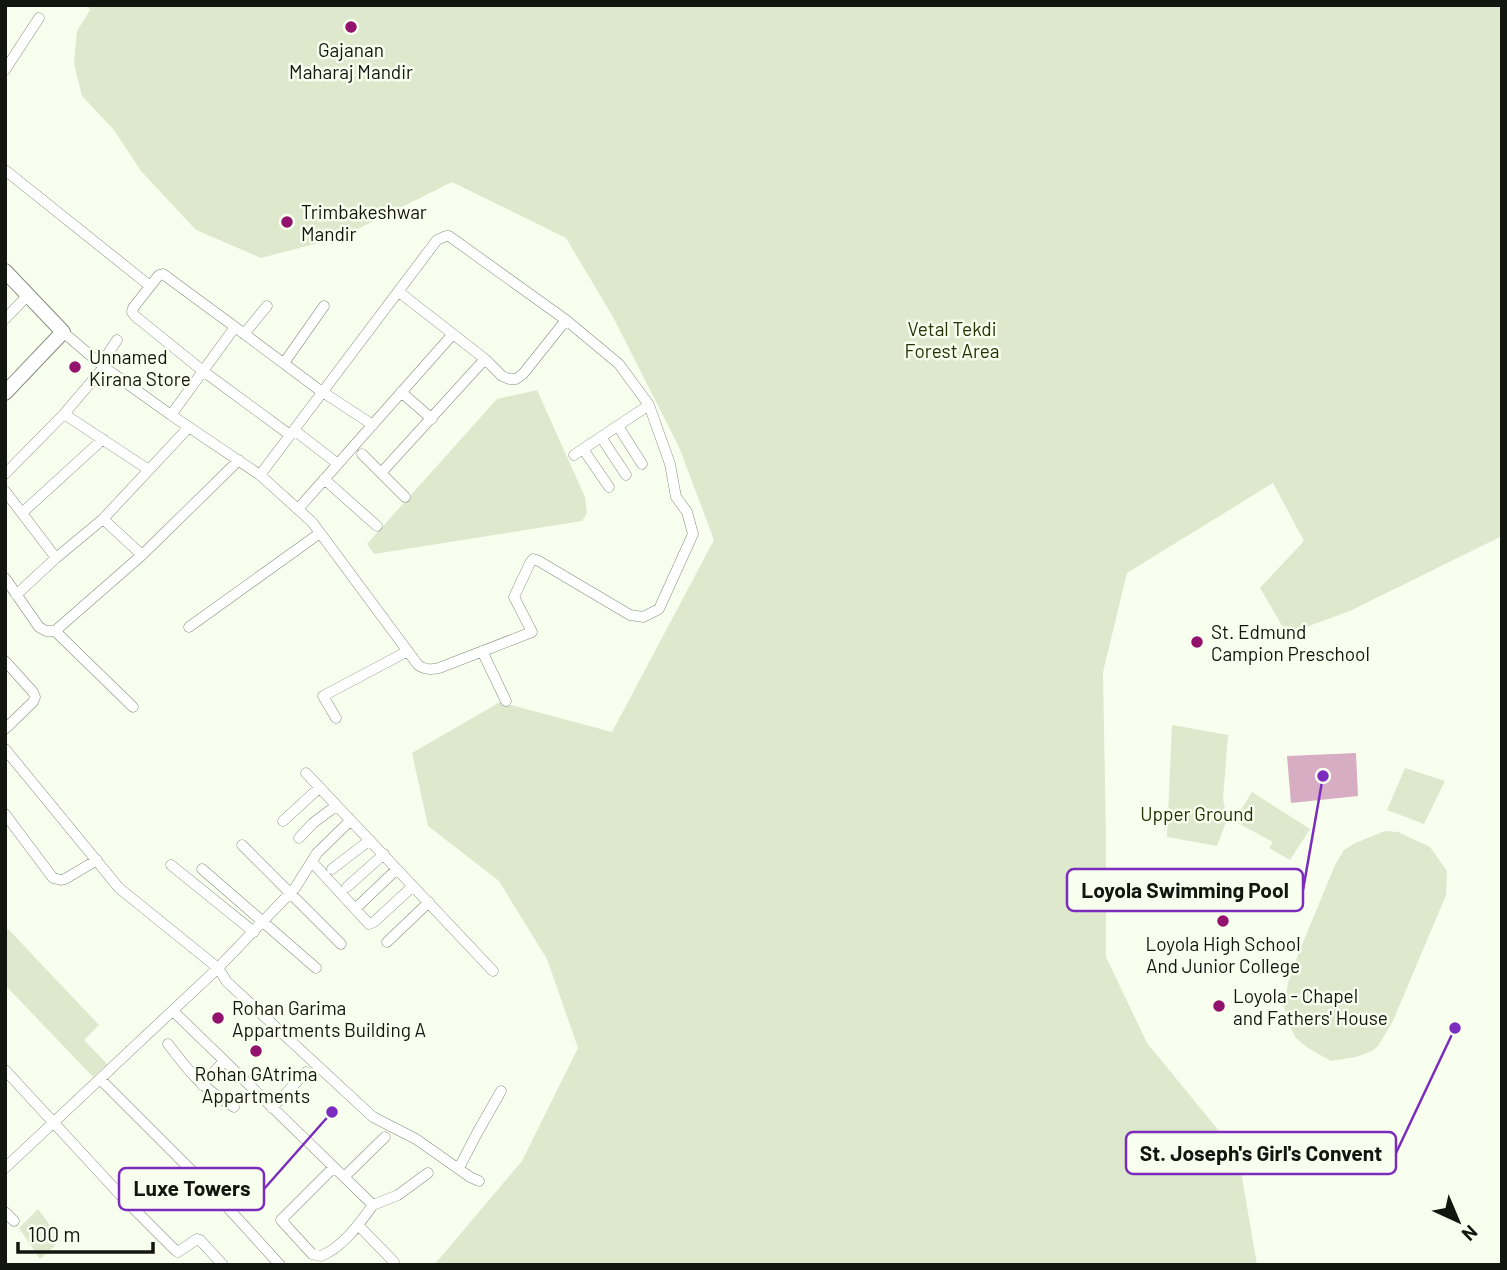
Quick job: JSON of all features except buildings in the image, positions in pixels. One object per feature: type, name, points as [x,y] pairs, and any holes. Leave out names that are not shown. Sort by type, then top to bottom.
[{"type":"street","points":[[6,66],[39,18]]},
{"type":"street","points":[[5,170],[150,286]]},
{"type":"street","points":[[5,271],[63,332],[102,366],[260,475],[312,522],[422,668],[433,669],[532,632],[514,597],[533,559],[630,615],[643,617],[659,609],[693,534],[687,512],[676,497],[670,464],[649,405],[619,364],[566,320],[449,236],[437,240],[260,475]]},
{"type":"street","points":[[338,464],[203,370],[135,316],[133,308],[159,275],[163,274],[373,425]]},
{"type":"street","points":[[399,292],[509,379],[516,379],[523,374],[566,320]]},
{"type":"street","points":[[5,318],[28,295]]},
{"type":"street","points":[[244,334],[267,306]]},
{"type":"street","points":[[284,363],[324,306]]},
{"type":"street","points":[[170,415],[235,327]]},
{"type":"street","points":[[5,393],[63,332]]},
{"type":"street","points":[[298,509],[453,334]]},
{"type":"street","points":[[5,474],[64,414],[102,366],[117,340]]},
{"type":"street","points":[[381,473],[485,359]]},
{"type":"street","points":[[401,392],[432,419]]},
{"type":"street","points":[[608,487],[579,452],[649,405]]},
{"type":"street","points":[[64,414],[149,470]]},
{"type":"street","points":[[618,426],[642,464]]},
{"type":"street","points":[[16,595],[103,519],[189,427]]},
{"type":"street","points":[[601,437],[626,475]]},
{"type":"street","points":[[22,513],[103,439]]},
{"type":"street","points":[[362,454],[405,498]]},
{"type":"street","points":[[5,578],[41,629],[55,631],[142,555],[239,460]]},
{"type":"street","points":[[324,479],[377,526]]},
{"type":"street","points":[[5,491],[56,558]]},
{"type":"street","points":[[103,519],[142,555]]},
{"type":"street","points":[[189,627],[320,533]]},
{"type":"street","points":[[55,631],[133,707]]},
{"type":"street","points":[[336,718],[323,696],[408,651]]},
{"type":"street","points":[[482,651],[506,701]]},
{"type":"street","points":[[5,729],[35,697],[6,665]]},
{"type":"street","points":[[5,749],[119,888],[218,968],[227,982],[373,1117],[416,1139],[479,1181]]},
{"type":"street","points":[[306,773],[493,971]]},
{"type":"street","points":[[283,821],[319,788]]},
{"type":"street","points":[[299,838],[313,823],[336,806]]},
{"type":"street","points":[[5,814],[53,878],[65,879],[97,860]]},
{"type":"street","points":[[5,1168],[173,1012],[254,932],[290,893],[317,853],[351,820]]},
{"type":"street","points":[[332,869],[370,840]]},
{"type":"street","points":[[242,845],[341,944]]},
{"type":"street","points":[[346,887],[384,854]]},
{"type":"street","points":[[312,862],[371,924],[413,886]]},
{"type":"street","points":[[172,864],[254,932]]},
{"type":"street","points":[[202,869],[316,968]]},
{"type":"street","points":[[355,909],[397,869]]},
{"type":"street","points":[[387,942],[429,902]]},
{"type":"street","points":[[173,1012],[373,1205]]},
{"type":"street","points":[[168,1044],[202,1085],[234,1107]]},
{"type":"street","points":[[202,1085],[224,1061]]},
{"type":"street","points":[[5,1070],[174,1250],[181,1251],[197,1239],[223,1265]]},
{"type":"street","points":[[272,1108],[306,1072]]},
{"type":"street","points":[[100,1079],[218,1197],[280,1265]]},
{"type":"street","points":[[459,1168],[501,1091]]},
{"type":"street","points":[[344,1177],[385,1138]]},
{"type":"street","points":[[334,1167],[282,1220],[312,1254],[321,1256],[330,1252],[358,1225],[373,1205],[398,1195],[428,1172]]},
{"type":"street","points":[[5,1212],[14,1221]]},
{"type":"street","points":[[358,1225],[394,1262]]},
{"type":"green space","name":"Vetal Tekdi Forest Area","points":[[87,5],[1502,5],[1502,536],[1350,611],[1287,634],[1260,588],[1304,541],[1273,483],[1127,573],[1103,672],[1106,957],[1147,1043],[1238,1154],[1257,1265],[434,1265],[522,1161],[578,1048],[547,959],[499,881],[428,826],[412,753],[500,702],[612,732],[714,540],[679,447],[613,317],[566,238],[452,182],[342,237],[261,258],[196,230],[141,171],[114,130],[82,96],[74,64],[77,31],[90,10]]},
{"type":"green space","points":[[537,390],[585,497],[587,513],[582,521],[374,554],[367,544],[497,399]]},
{"type":"green space","name":"Upper Ground","points":[[1172,725],[1228,735],[1223,799],[1226,822],[1217,846],[1167,837]]},
{"type":"green space","points":[[1405,768],[1445,781],[1424,824],[1387,810]]},
{"type":"green space","points":[[1252,792],[1310,829],[1290,860],[1269,848],[1273,842],[1234,821]]},
{"type":"green space","points":[[1385,831],[1398,832],[1430,847],[1447,871],[1446,895],[1393,1021],[1378,1046],[1356,1057],[1331,1061],[1296,1038],[1284,1006],[1288,983],[1335,865],[1344,850]]},
{"type":"green space","points":[[8,929],[99,1025],[84,1040],[107,1064],[93,1077],[5,985],[5,931]]},
{"type":"green space","points":[[38,1209],[61,1240],[40,1259],[19,1228]]},
{"type":"shaded area","points":[[1356,753],[1358,796],[1291,803],[1287,756]]},
{"type":"place","name":"Gajanan Maharaj Mandir","points":[[351,27]]},
{"type":"place","name":"Trimbakeshwar Mandir","points":[[287,222]]},
{"type":"place","name":"Unnamed Kirana Store","points":[[75,367]]},
{"type":"place","name":"St. Edmund Campion Preschool","points":[[1197,642]]},
{"type":"place","name":"Loyola Swimming Pool","points":[[1323,776]]},
{"type":"place","name":"Loyola High School And Junior College","points":[[1223,921]]},
{"type":"place","name":"Loyola - Chapel and Fathers' House","points":[[1219,1006]]},
{"type":"place","name":"Rohan Garima Appartments Building A","points":[[218,1018]]},
{"type":"place","name":"St. Joseph's Girl's Convent","points":[[1455,1028]]},
{"type":"place","name":"Rohan GAtrima Appartments","points":[[256,1051]]},
{"type":"place","name":"Luxe Towers","points":[[332,1112]]}]
